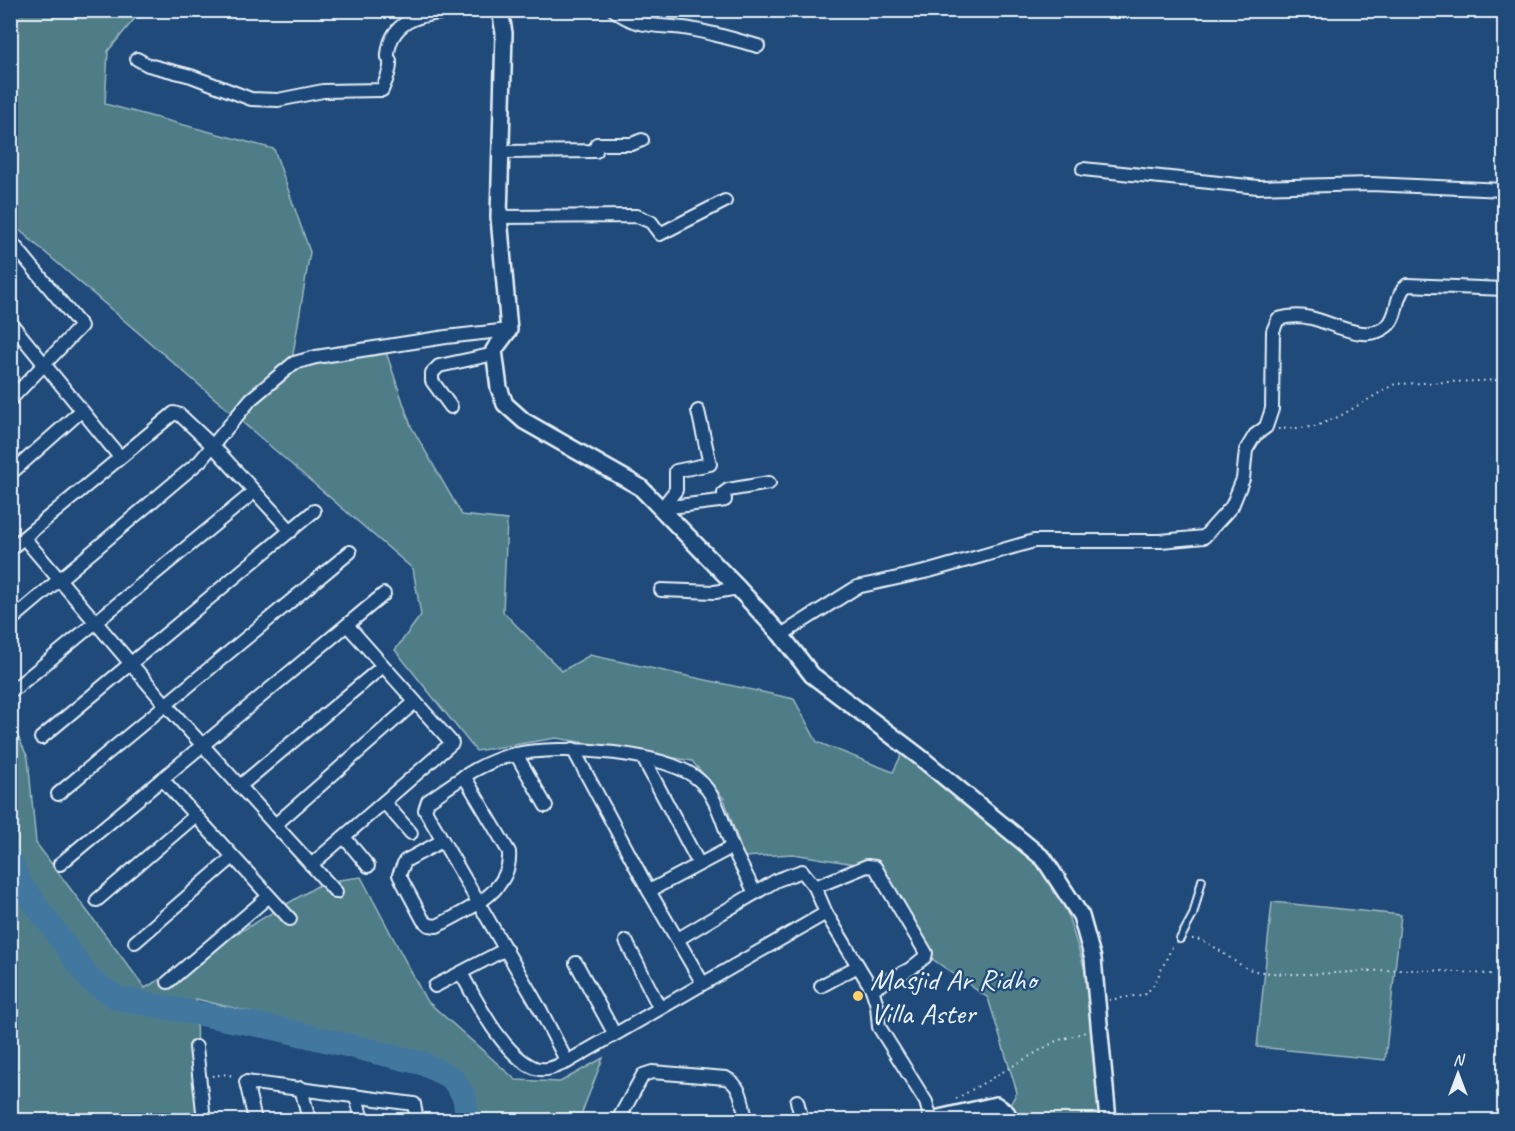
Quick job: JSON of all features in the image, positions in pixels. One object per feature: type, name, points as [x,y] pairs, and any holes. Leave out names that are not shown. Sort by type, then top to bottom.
[{"type":"street","points":[[137,59],[148,65],[191,76],[251,99],[278,100],[323,91],[374,92],[382,90],[385,83],[391,63],[387,55],[396,28],[412,17],[478,10]]},
{"type":"street","points":[[451,407],[432,381],[432,373],[439,366],[490,355],[509,330],[499,217],[504,33],[500,10]]},
{"type":"street","points":[[614,10],[624,19],[656,28],[687,28],[758,46]]},
{"type":"street","points":[[499,152],[596,151],[597,144],[632,144],[642,140]]},
{"type":"street","points":[[1083,169],[1258,187],[1371,184],[1504,190]]},
{"type":"street","points":[[499,217],[637,216],[651,222],[660,234],[725,201]]},
{"type":"street","points":[[10,240],[81,326],[10,400]]},
{"type":"street","points":[[781,635],[857,587],[929,571],[1016,544],[1035,541],[1161,541],[1203,537],[1232,506],[1243,479],[1246,450],[1255,435],[1266,427],[1272,409],[1273,331],[1278,319],[1290,316],[1309,317],[1357,333],[1372,333],[1386,328],[1391,321],[1399,292],[1407,285],[1504,289]]},
{"type":"street","points":[[10,321],[119,456]]},
{"type":"street","points":[[10,621],[200,461],[251,399],[294,363],[316,357],[446,337],[509,330]]},
{"type":"street","points":[[494,350],[499,388],[505,404],[524,421],[640,487],[738,588],[781,635],[812,675],[920,757],[1044,860],[1080,916],[1093,958],[1108,1120]]},
{"type":"street","points":[[10,474],[81,411]]},
{"type":"street","points":[[662,508],[676,490],[676,471],[710,464],[698,411]]},
{"type":"street","points":[[10,549],[119,456],[174,414],[180,415],[213,446],[291,531]]},
{"type":"street","points":[[662,508],[725,500],[724,493],[728,490],[769,483]]},
{"type":"street","points":[[13,690],[254,492]]},
{"type":"street","points":[[41,738],[314,511]]},
{"type":"street","points":[[24,538],[59,582],[166,705],[336,892]]},
{"type":"street","points":[[58,794],[350,552]]},
{"type":"street","points":[[661,590],[715,592],[738,588]]},
{"type":"street","points":[[60,864],[384,594]]},
{"type":"street","points":[[311,865],[452,743],[347,625]]},
{"type":"street","points":[[241,785],[383,666]]},
{"type":"street","points":[[275,825],[415,702]]},
{"type":"street","points":[[567,1062],[506,949],[429,819],[425,810],[428,801],[495,758],[541,749],[573,749],[643,758],[685,771],[703,783],[718,807],[732,847],[755,893]]},
{"type":"street","points":[[573,749],[649,891],[702,982]]},
{"type":"street","points":[[516,754],[546,806]]},
{"type":"street","points":[[643,758],[699,864]]},
{"type":"street","points":[[442,841],[405,861],[399,875],[423,920],[429,925],[437,926],[479,903],[493,892],[510,866],[509,852],[465,776]]},
{"type":"street","points":[[162,779],[290,919]]},
{"type":"street","points":[[384,802],[411,833]]},
{"type":"street","points":[[97,900],[195,816]]},
{"type":"street","points":[[344,837],[368,866]]},
{"type":"street","points":[[649,891],[732,847]]},
{"type":"street","points":[[135,942],[233,857]]},
{"type":"street","points":[[815,887],[867,866],[875,867],[926,953],[925,957],[909,969],[872,989]]},
{"type":"street","points":[[678,939],[798,870],[815,887],[826,913],[872,989],[877,1005],[879,1027],[926,1102],[931,1120],[996,1105],[1007,1113],[1009,1120]]},
{"type":"street","points":[[168,982],[268,897]]},
{"type":"street","points":[[461,973],[506,1046],[536,1069],[548,1069],[567,1062],[702,982],[826,913]]},
{"type":"street","points":[[626,941],[659,1007]]},
{"type":"street","points":[[435,986],[506,949]]},
{"type":"street","points":[[576,963],[614,1033]]},
{"type":"street","points":[[821,986],[858,966]]},
{"type":"street","points":[[196,1047],[204,1120]]},
{"type":"street","points":[[618,1120],[643,1075],[652,1072],[726,1078],[736,1084],[740,1090],[746,1120]]},
{"type":"street","points":[[255,1120],[246,1082],[414,1104],[417,1120]]},
{"type":"street","points":[[301,1088],[309,1120]]},
{"type":"street","points":[[356,1096],[362,1120]]},
{"type":"street","points":[[797,1101],[802,1120]]},
{"type":"lane","points":[[1180,939],[1193,915],[1202,880]]},
{"type":"path","points":[[1255,435],[1275,429],[1314,427],[1338,417],[1395,384],[1504,380]]},
{"type":"path","points":[[1098,1002],[1146,994],[1155,983],[1172,946],[1180,939],[1199,939],[1253,971],[1280,974],[1398,970],[1504,975]]},
{"type":"path","points":[[949,1103],[1056,1041],[1101,1030]]},
{"type":"path","points":[[199,1077],[227,1074],[246,1082]]},
{"type":"green space","points":[[11,11],[141,11],[108,51],[105,104],[274,149],[310,252],[292,360],[383,343],[411,426],[462,515],[507,520],[503,612],[562,671],[590,655],[794,699],[817,742],[893,772],[904,750],[1026,848],[1061,893],[1085,970],[1104,1120],[1002,1120],[1017,1092],[988,998],[925,954],[867,866],[793,854],[744,857],[724,799],[692,761],[556,738],[476,751],[395,650],[421,615],[413,569],[11,223]]},
{"type":"green space","points":[[10,719],[28,758],[36,843],[145,988],[324,882],[361,877],[426,1000],[516,1080],[560,1082],[603,1058],[579,1120],[479,1120],[474,1094],[433,1056],[196,999],[197,1080],[206,1120],[11,1120]]},
{"type":"green space","points":[[1272,902],[1401,915],[1385,1060],[1257,1047]]},
{"type":"waterway","points":[[10,859],[18,880],[90,980],[117,998],[279,1029],[422,1063],[452,1078],[464,1096],[468,1120]]},
{"type":"place","name":"Masjid Ar Ridho Villa Aster","points":[[858,996]]}]
